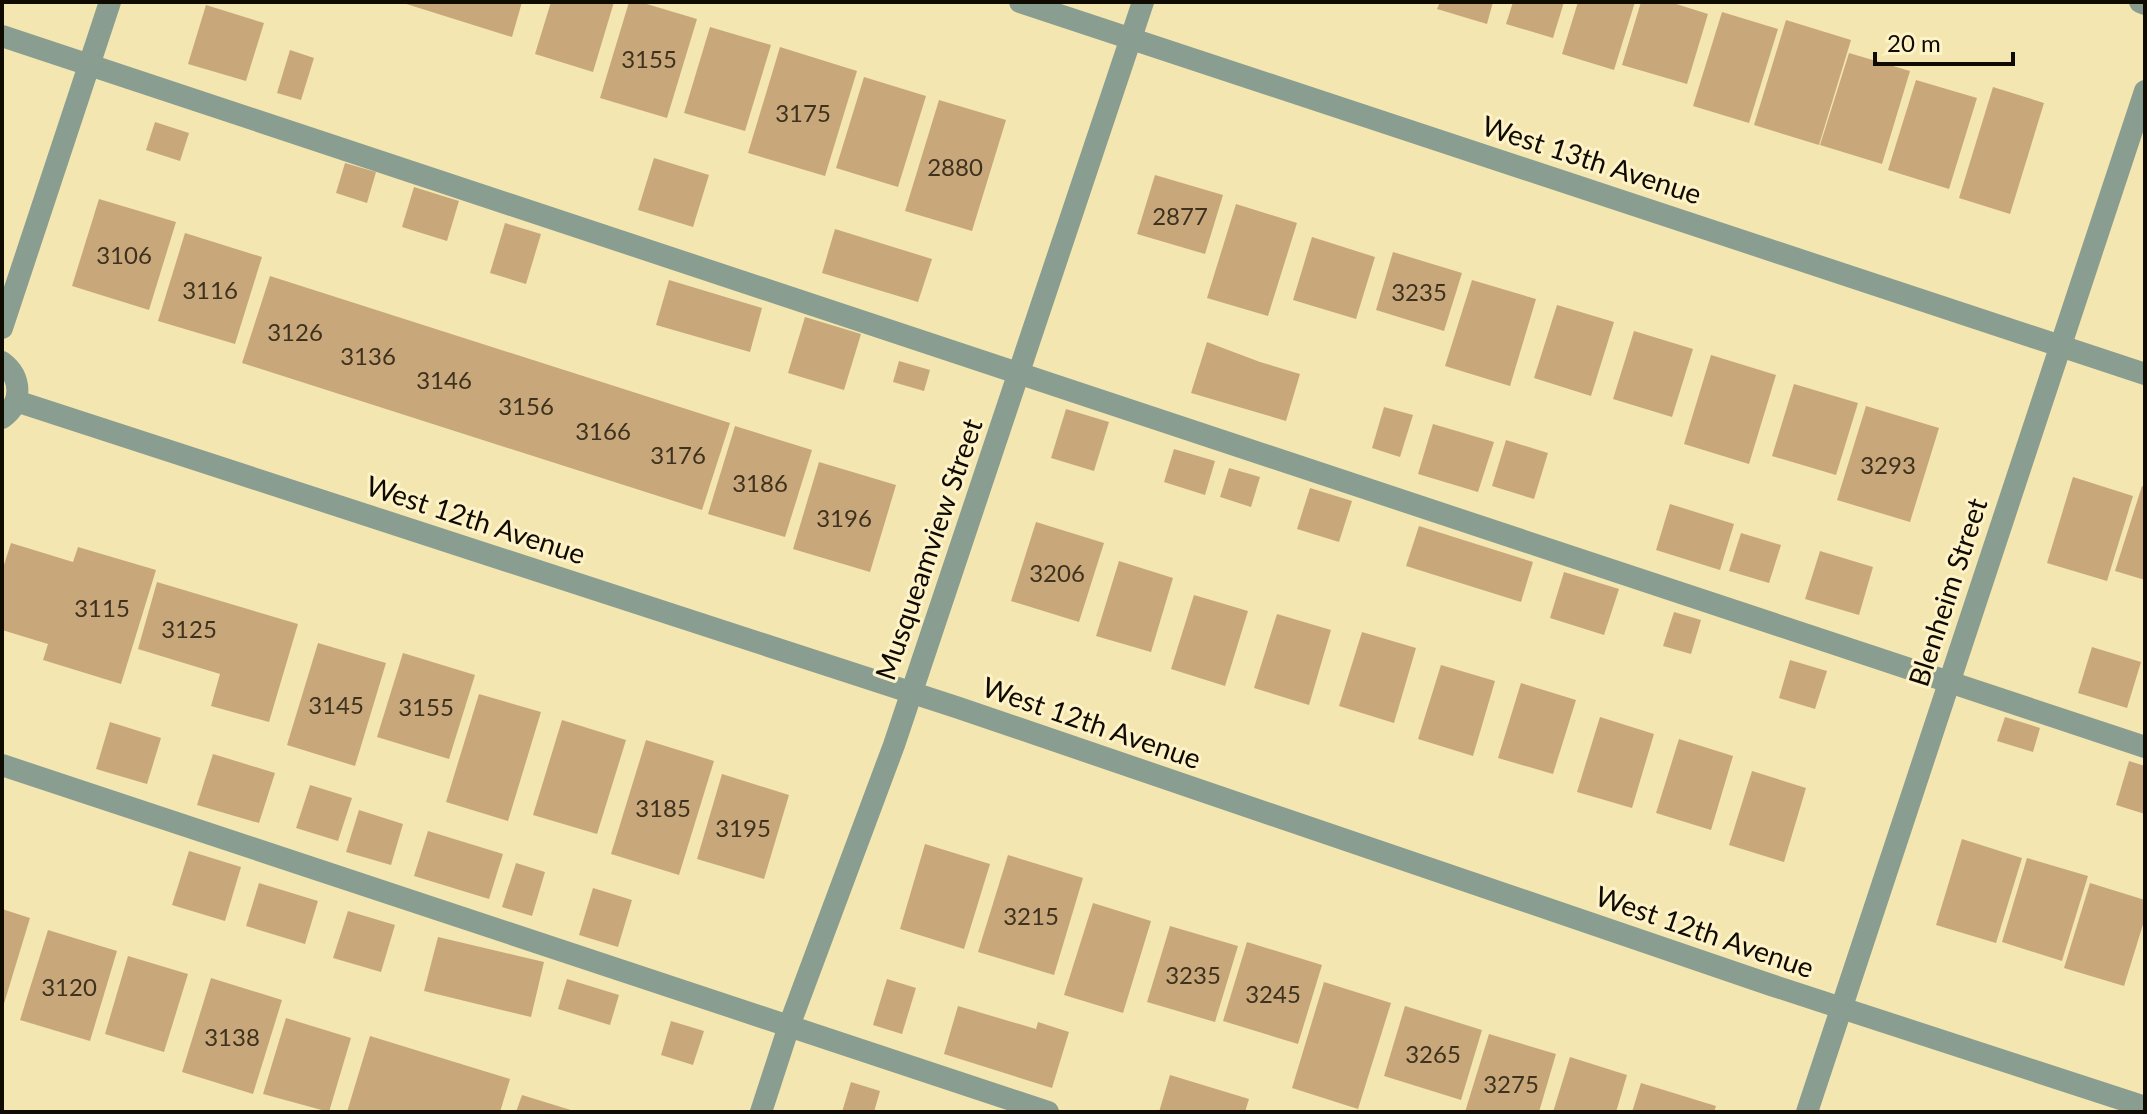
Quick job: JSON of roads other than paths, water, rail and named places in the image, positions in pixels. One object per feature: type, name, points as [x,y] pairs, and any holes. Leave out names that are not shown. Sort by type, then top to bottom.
[{"type":"street","points":[[2,328],[110,2]]},
{"type":"street","name":"West 13th Avenue","points":[[1020,2],[2145,374]]},
{"type":"street","name":"Musqueamview Street","points":[[761,1112],[789,1026],[912,693],[1143,2]]},
{"type":"street","points":[[2,36],[2145,747]]},
{"type":"street","name":"Blenheim Street","points":[[1807,1112],[2145,91]]},
{"type":"street","points":[[2,362],[14,374],[18,387],[9,410]]},
{"type":"street","name":"West 12th Avenue","points":[[9,410],[912,693],[1842,1009],[2145,1107]]},
{"type":"street","points":[[2,765],[1048,1112]]}]
